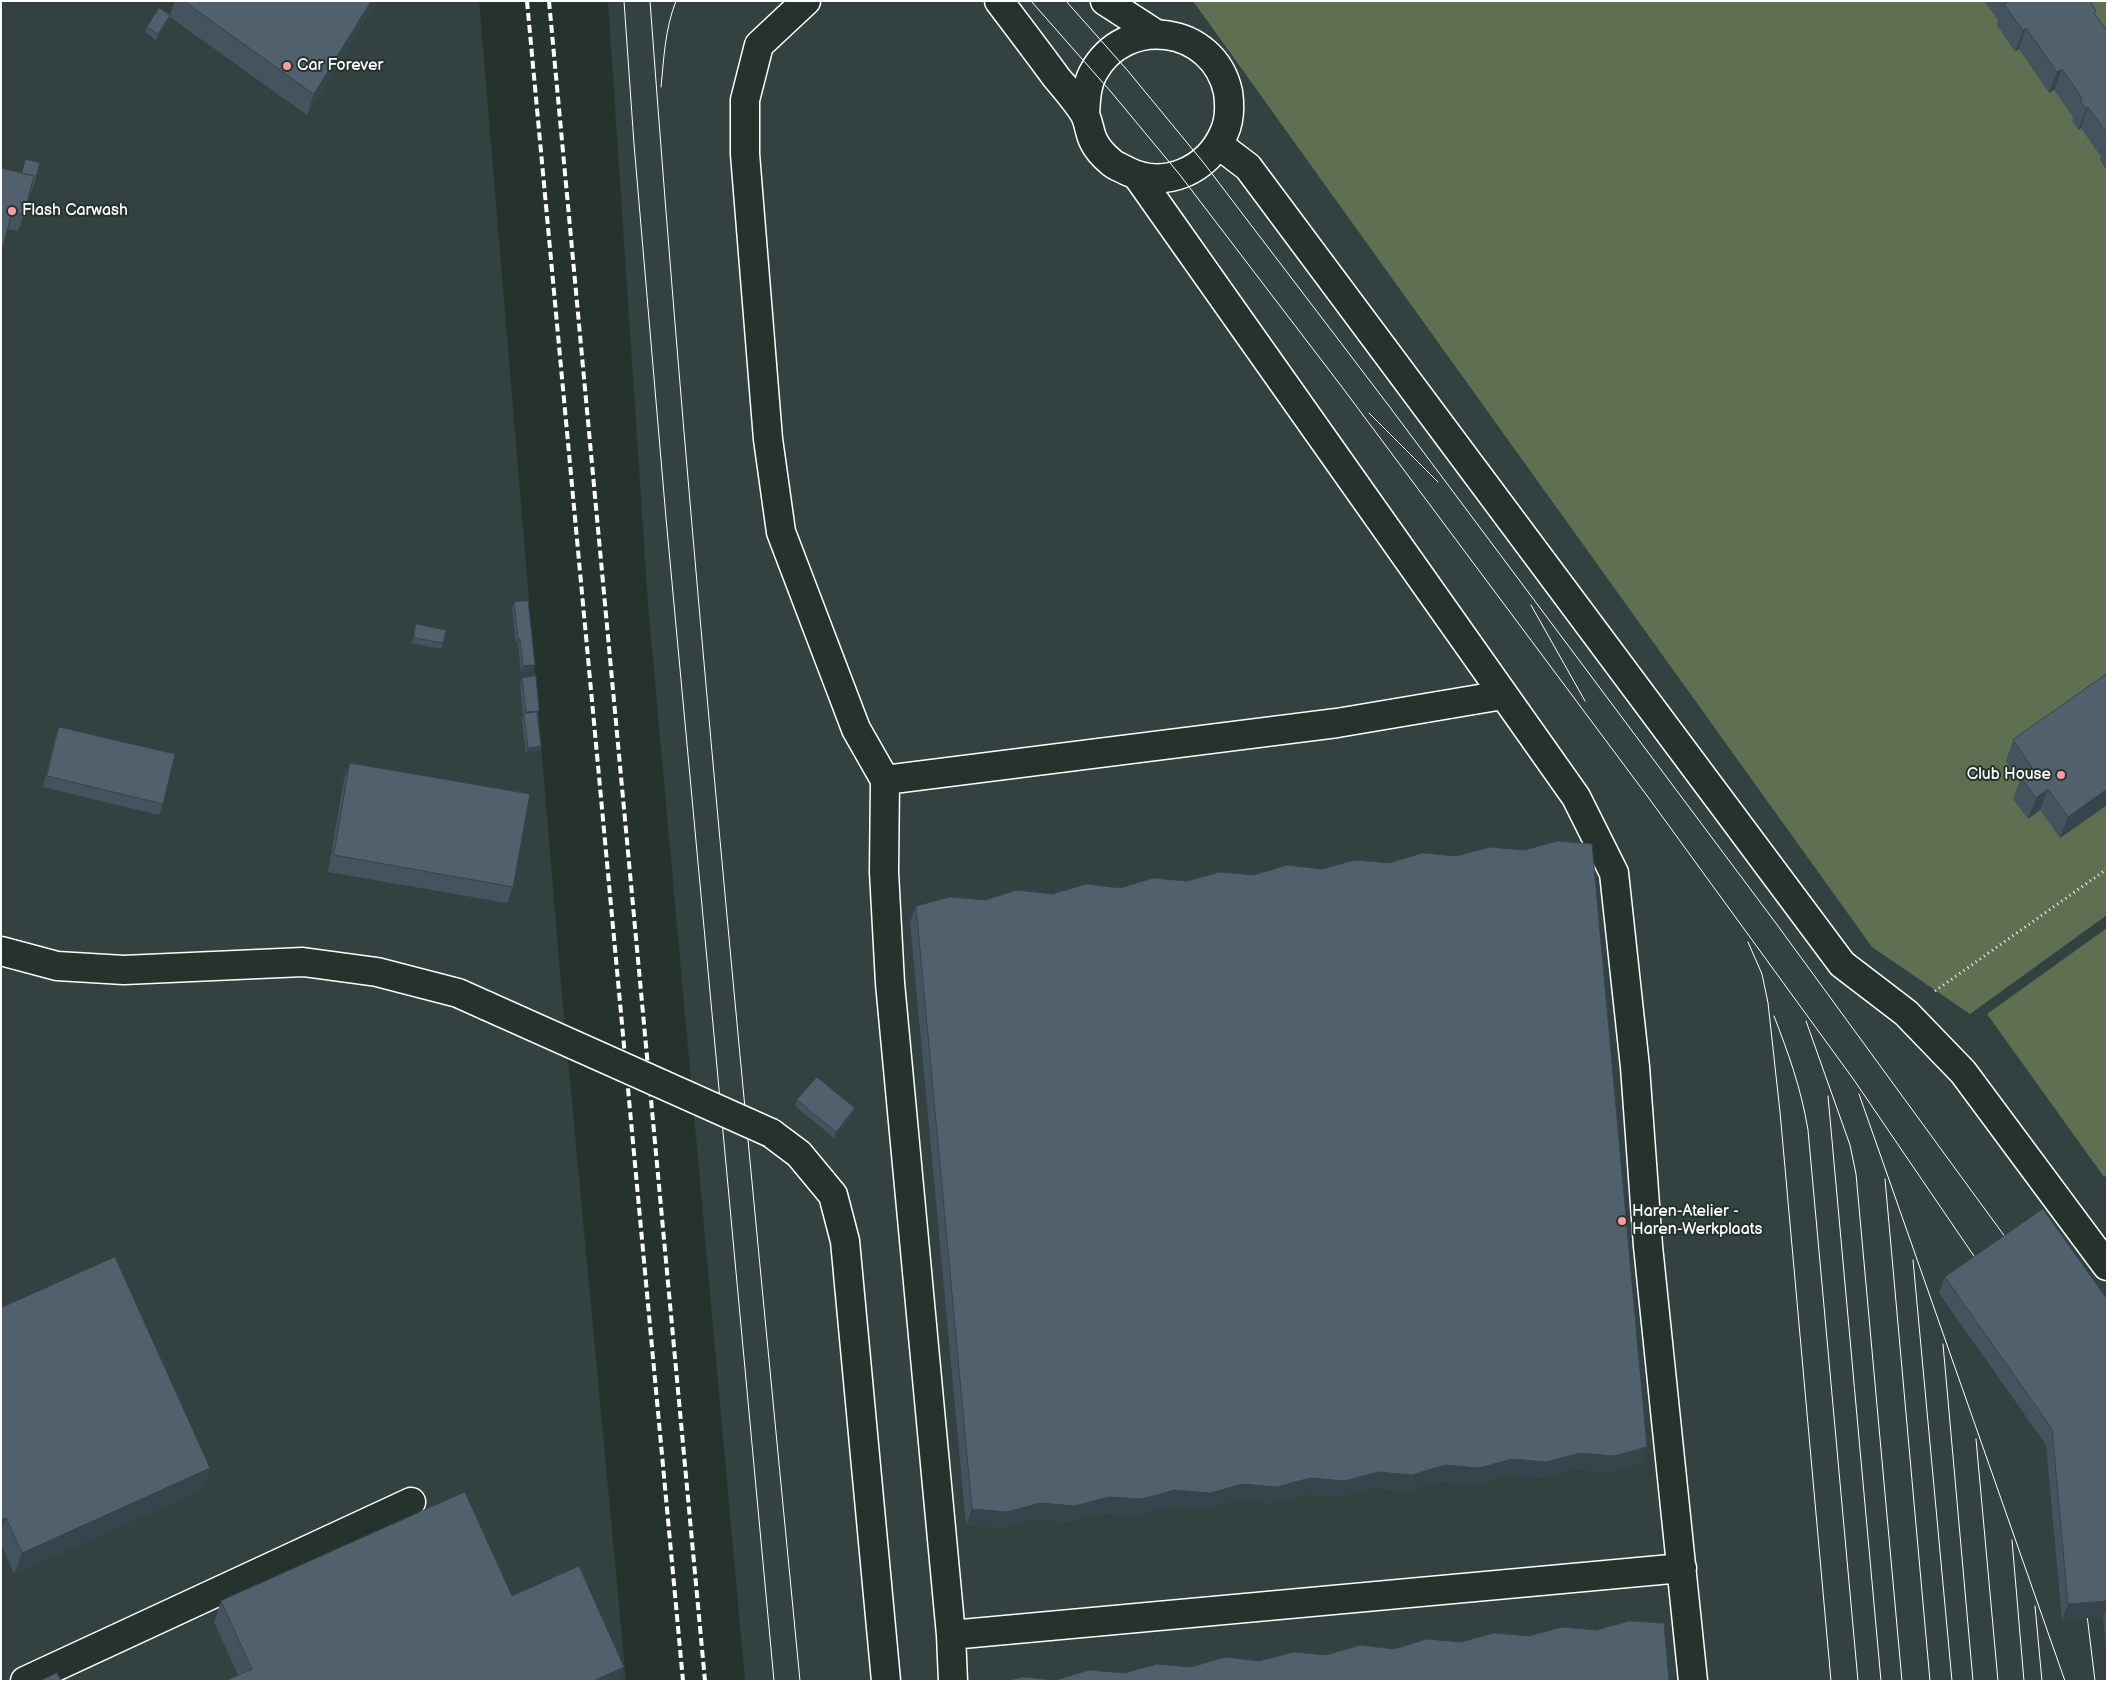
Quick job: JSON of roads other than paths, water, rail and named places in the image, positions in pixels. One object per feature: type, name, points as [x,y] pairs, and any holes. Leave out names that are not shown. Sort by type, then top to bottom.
[{"type":"lane","points":[[806,1],[759,45],[745,100],[745,154],[768,439],[781,532],[856,729],[885,780],[884,872],[890,982],[951,1635],[953,1681]]},
{"type":"lane","points":[[999,1],[1085,114],[1094,142],[1112,163],[1138,177],[1159,179],[1180,175],[1203,162],[1219,144],[1228,124],[1230,102],[1222,74],[1214,62],[1198,46],[1178,37],[1156,34],[1132,38],[1110,52],[1093,73],[1086,93],[1085,114]]},
{"type":"lane","points":[[1105,1],[1156,34]]},
{"type":"lane","points":[[1219,144],[1248,167],[1842,964],[1906,1014],[1963,1072],[2107,1266]]},
{"type":"lane","points":[[1138,177],[1576,797],[1614,873],[1635,1067],[1648,1246],[1693,1681]]},
{"type":"lane","points":[[885,780],[1337,723],[1503,695]]},
{"type":"lane","points":[[1,951],[57,966],[124,970],[303,962],[377,972],[458,993],[771,1133],[799,1154],[833,1195],[845,1241],[886,1681]]},
{"type":"lane","points":[[25,1681],[410,1502]]},
{"type":"lane","points":[[951,1635],[1682,1568]]},
{"type":"tram line","points":[[624,1],[634,144],[666,518],[774,1681]]},
{"type":"tram line","points":[[650,1],[701,631],[800,1681]]},
{"type":"tram line","points":[[661,87],[667,33],[676,1]]},
{"type":"tram line","points":[[1031,1],[1112,93],[1180,175],[1342,387],[1648,797],[1854,1080],[1976,1259]]},
{"type":"tram line","points":[[1066,1],[1128,71],[1203,162],[1389,406],[1778,926],[2006,1238]]},
{"type":"tram line","points":[[1369,413],[1438,482]]},
{"type":"tram line","points":[[1531,605],[1585,701]]},
{"type":"tram line","points":[[1748,942],[1762,974],[1768,1003],[1780,1112],[1831,1681]]},
{"type":"tram line","points":[[1774,1016],[1794,1072],[1808,1130],[1858,1681]]},
{"type":"tram line","points":[[1806,1021],[1850,1145],[1856,1174],[1902,1681]]},
{"type":"tram line","points":[[1859,1094],[2065,1681]]},
{"type":"tram line","points":[[1828,1096],[1881,1681]]},
{"type":"tram line","points":[[1885,1179],[1930,1681]]},
{"type":"tram line","points":[[1913,1260],[1952,1681]]},
{"type":"tram line","points":[[1943,1344],[1973,1681]]},
{"type":"tram line","points":[[1976,1439],[1998,1681]]},
{"type":"tram line","points":[[2012,1540],[2024,1681]]},
{"type":"tram line","points":[[2035,1606],[2042,1681]]},
{"type":"tram line","points":[[2087,1615],[2095,1681]]},
{"type":"railway","points":[[527,1],[683,1681]]},
{"type":"railway","points":[[549,1],[705,1681]]},
{"type":"place","name":"Car Forever","points":[[287,66]]},
{"type":"place","name":"Flash Carwash","points":[[12,211]]},
{"type":"place","name":"Club House","points":[[2061,775]]},
{"type":"place","name":"Haren-Atelier - Haren-Werkplaats","points":[[1622,1221]]}]
